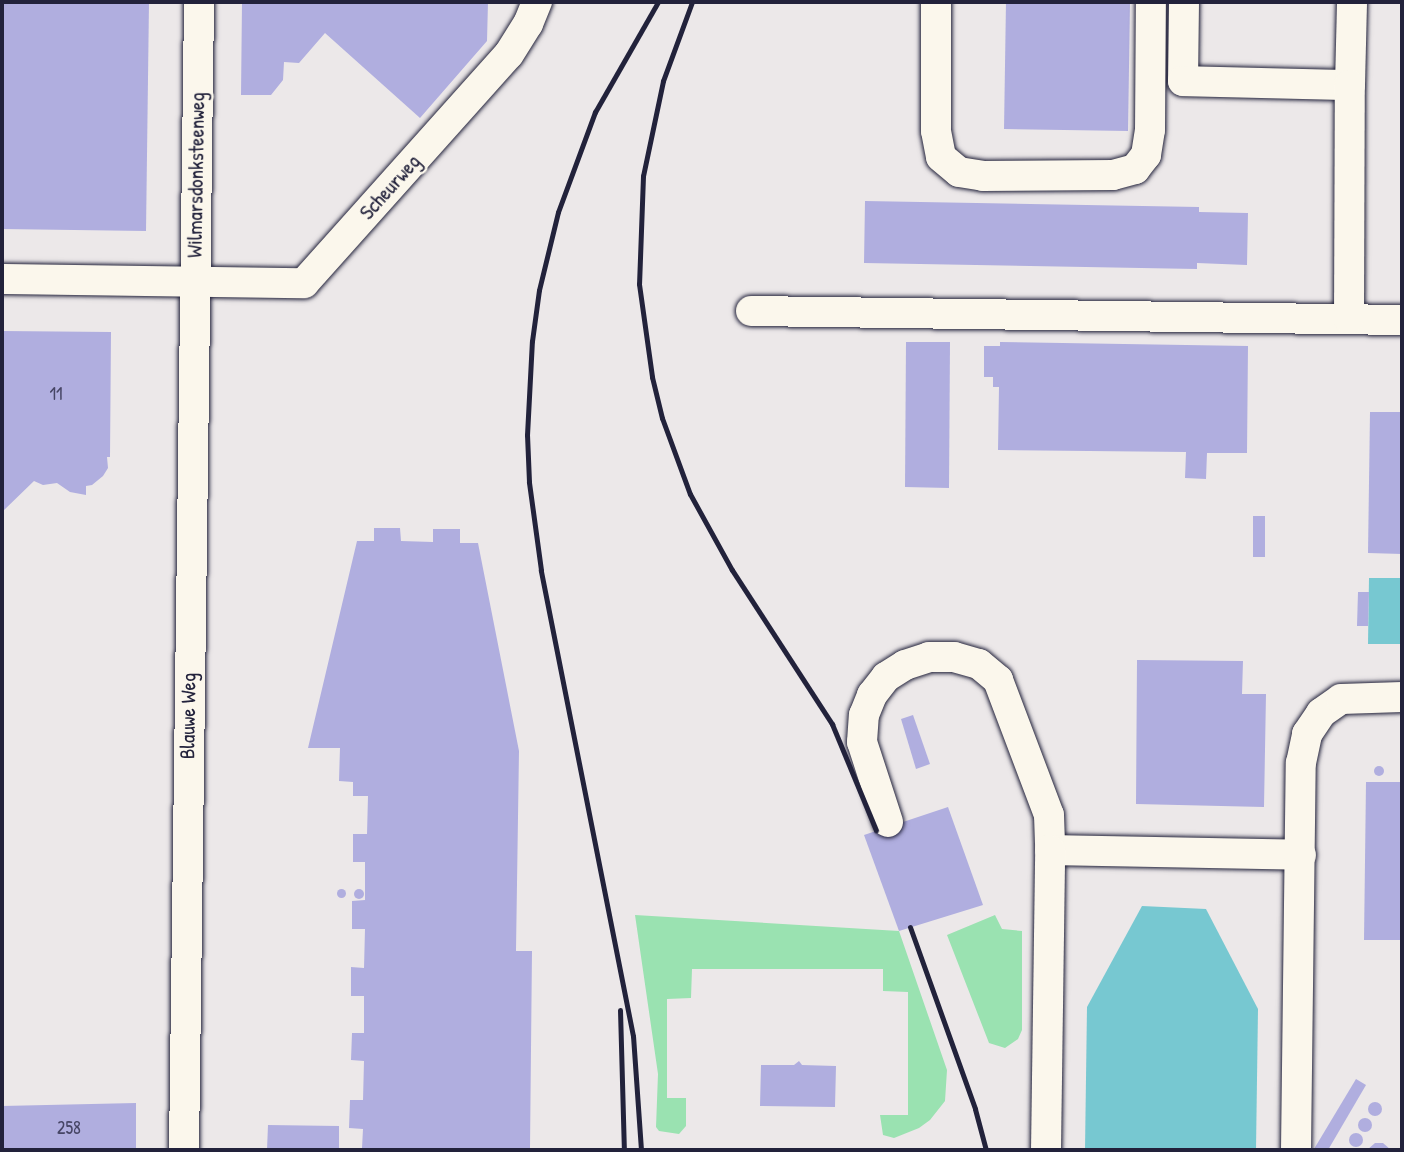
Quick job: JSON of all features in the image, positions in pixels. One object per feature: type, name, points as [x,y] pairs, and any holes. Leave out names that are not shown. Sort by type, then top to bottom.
[{"type":"street","name":"Wilmarsdonksteenweg","points":[[2,279],[195,282],[199,2]]},
{"type":"street","name":"Scheurweg","points":[[195,282],[304,283],[509,54],[528,24],[537,2]]},
{"type":"street","points":[[936,2],[936,131],[941,157],[959,172],[983,176],[1113,175],[1135,169],[1146,155],[1150,130],[1151,2]]},
{"type":"street","points":[[1184,2],[1182,81],[1350,85]]},
{"type":"street","points":[[1349,319],[1352,2]]},
{"type":"street","name":"Blauwe Weg","points":[[184,1150],[195,282]]},
{"type":"street","points":[[751,311],[1402,320]]},
{"type":"street","points":[[888,822],[862,742],[864,715],[872,695],[886,677],[905,665],[929,657],[954,657],[979,663],[998,680],[1049,815],[1046,1150]]},
{"type":"street","points":[[1296,1150],[1301,763],[1307,734],[1321,713],[1341,699],[1402,697]]},
{"type":"street","points":[[1050,850],[1301,855]]},
{"type":"green space","points":[[635,915],[899,931],[947,1070],[945,1101],[930,1120],[919,1128],[894,1138],[883,1135],[880,1115],[908,1115],[908,992],[883,991],[883,969],[692,969],[691,998],[667,999],[667,1098],[686,1098],[686,1126],[679,1134],[659,1131],[656,1127],[658,1074]]},
{"type":"green space","points":[[995,915],[1002,929],[1022,931],[1022,1030],[1018,1039],[1005,1048],[989,1043],[947,935]]},
{"type":"water","points":[[1369,578],[1402,578],[1402,644],[1368,644]]},
{"type":"water","points":[[1142,906],[1206,909],[1258,1009],[1256,1150],[1085,1150],[1087,1007]]},
{"type":"building","points":[[2,2],[149,2],[146,231],[2,229]]},
{"type":"building","points":[[242,2],[488,2],[487,41],[420,118],[325,33],[299,63],[284,62],[283,80],[271,95],[241,95]]},
{"type":"building","points":[[1006,2],[1130,2],[1128,131],[1004,129]]},
{"type":"building","points":[[865,201],[1199,207],[1199,212],[1248,213],[1247,265],[1197,263],[1197,269],[864,263]]},
{"type":"building","points":[[2,331],[111,332],[110,457],[107,457],[108,468],[103,476],[92,485],[86,486],[86,495],[70,492],[57,483],[43,485],[34,481],[2,512]]},
{"type":"building","points":[[906,342],[950,342],[949,488],[905,487]]},
{"type":"building","points":[[1000,342],[1248,346],[1247,453],[1207,453],[1206,479],[1185,478],[1186,452],[998,450],[999,387],[993,387],[993,377],[984,377],[984,346],[1000,346]]},
{"type":"building","points":[[1370,412],[1402,412],[1402,554],[1368,553]]},
{"type":"building","points":[[1253,516],[1265,516],[1265,557],[1253,557]]},
{"type":"building","points":[[374,528],[400,528],[401,541],[433,542],[433,529],[460,529],[460,543],[478,543],[519,751],[516,951],[532,951],[530,1149],[362,1148],[363,1129],[349,1128],[350,1100],[363,1100],[364,1061],[351,1060],[352,1033],[364,1033],[364,996],[351,996],[351,967],[364,968],[365,929],[352,929],[352,901],[365,900],[365,862],[353,862],[353,834],[367,834],[368,796],[353,796],[353,782],[339,781],[340,748],[308,748],[357,541],[374,541]]},
{"type":"building","points":[[1358,592],[1369,592],[1368,626],[1357,626]]},
{"type":"building","points":[[1137,660],[1243,661],[1242,694],[1266,694],[1264,807],[1136,804]]},
{"type":"building","points":[[913,715],[930,764],[916,769],[901,719]]},
{"type":"building","points":[[1379,766],[1383,767],[1383,775],[1379,776],[1375,775],[1374,771],[1375,767]]},
{"type":"building","points":[[1366,782],[1402,782],[1402,940],[1364,940]]},
{"type":"building","points":[[948,807],[983,905],[899,931],[864,835]]},
{"type":"building","points":[[341,888],[346,893],[341,898],[336,893]]},
{"type":"building","points":[[359,889],[364,894],[359,899],[354,894]]},
{"type":"building","points":[[799,1061],[802,1065],[836,1066],[835,1107],[760,1106],[761,1065],[794,1065]]},
{"type":"building","points":[[1356,1079],[1366,1085],[1328,1150],[1314,1149]]},
{"type":"building","points":[[1375,1102],[1380,1104],[1380,1114],[1375,1116],[1370,1114],[1368,1109],[1370,1104]]},
{"type":"building","points":[[136,1103],[136,1150],[2,1150],[2,1106]]},
{"type":"building","points":[[1365,1118],[1370,1120],[1370,1130],[1365,1132],[1360,1130],[1358,1125],[1360,1120]]},
{"type":"building","points":[[268,1125],[339,1126],[339,1150],[267,1150]]},
{"type":"building","points":[[1356,1133],[1361,1135],[1361,1145],[1356,1147],[1351,1145],[1349,1140],[1351,1135]]},
{"type":"building","points":[[1375,1143],[1383,1143],[1391,1150],[1367,1150]]},
{"type":"railway","points":[[641,1150],[633,1036],[541,570],[529,482],[527,435],[532,341],[539,290],[558,212],[595,112],[658,2]]},
{"type":"railway","points":[[692,2],[663,81],[643,176],[639,284],[652,377],[662,418],[690,494],[732,570],[832,724],[876,830]]},
{"type":"railway","points":[[910,927],[975,1109],[986,1150]]},
{"type":"railway","points":[[620,1010],[624,1150]]}]
